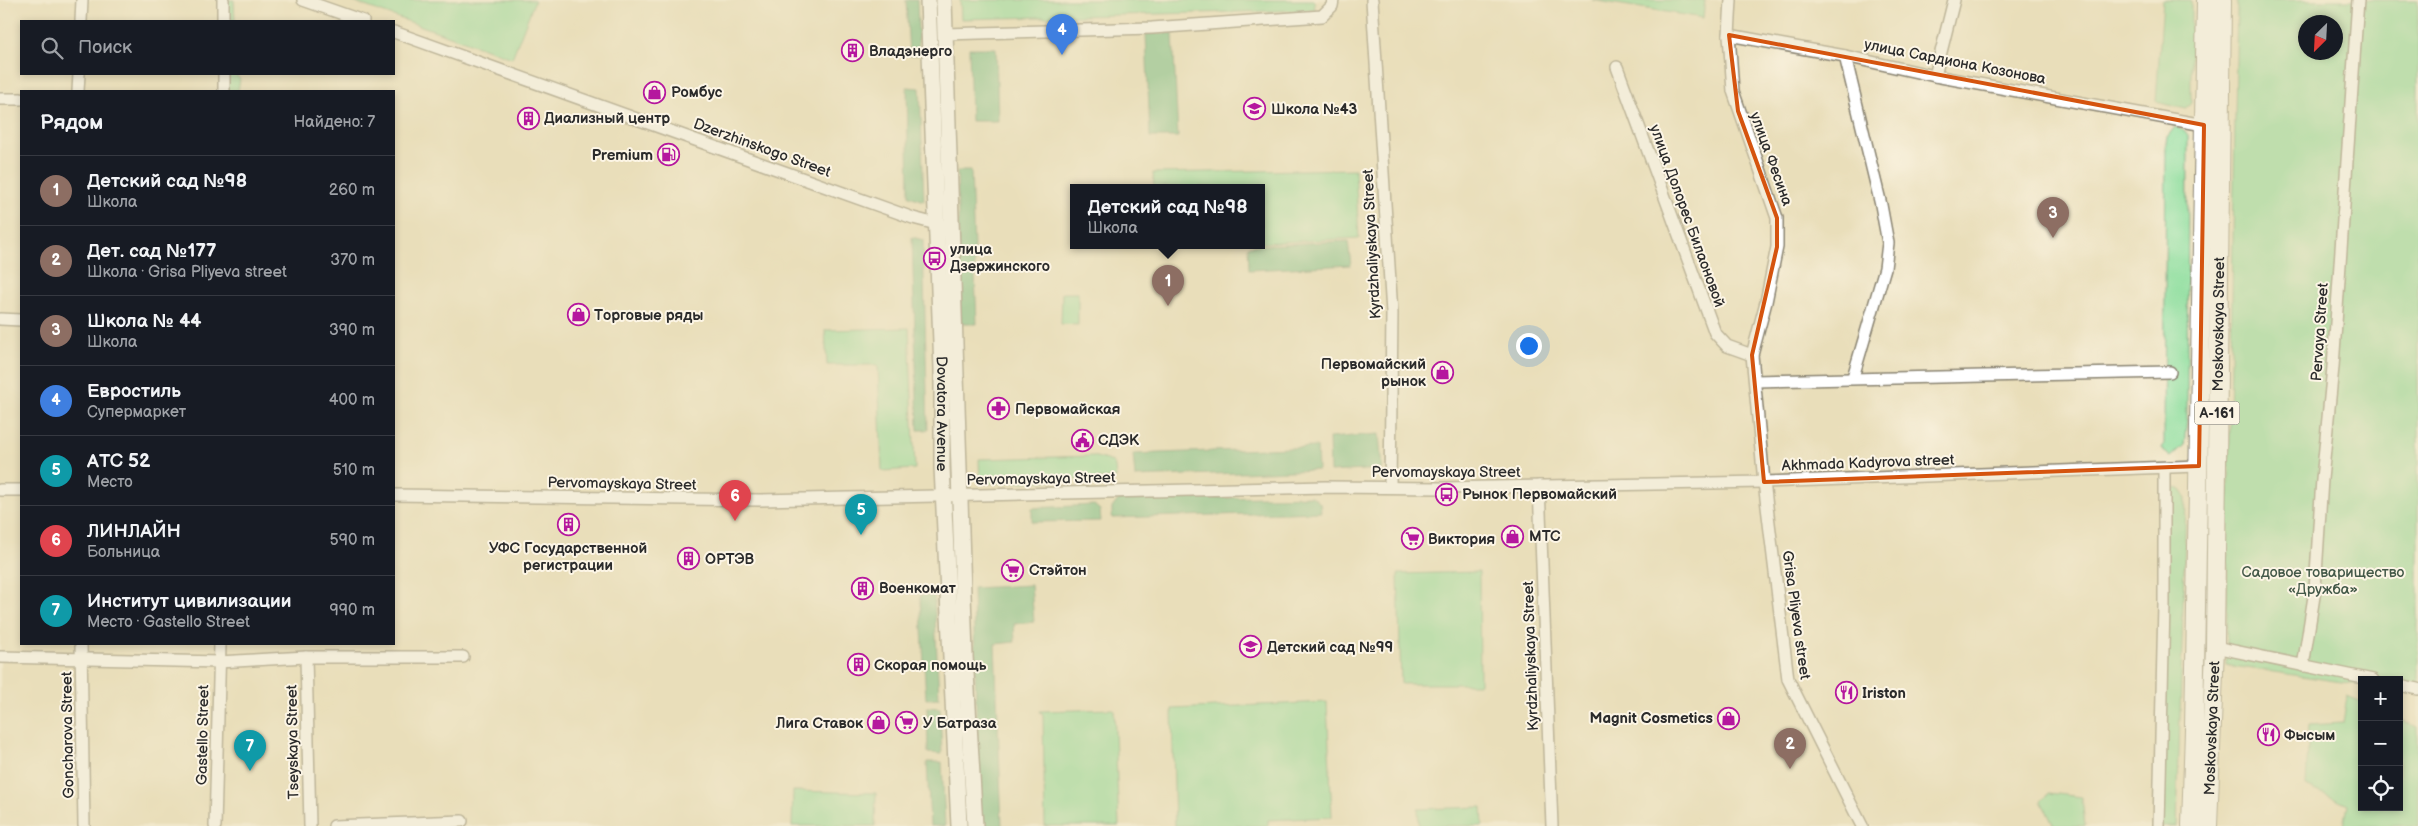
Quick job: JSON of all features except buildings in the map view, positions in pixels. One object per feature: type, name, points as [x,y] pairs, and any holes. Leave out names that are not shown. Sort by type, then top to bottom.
[{"type":"highway","name":"Moskovskaya Street","points":[[2191,826],[2206,0]]},
{"type":"highway","name":"Moskovskaya Street","points":[[2208,826],[2215,647],[2222,0]]},
{"type":"main road","name":"Dovatora Avenue","points":[[928,0],[942,369],[943,496],[959,826]]},
{"type":"main road","name":"Dovatora Avenue","points":[[944,0],[965,656],[975,826]]},
{"type":"street","points":[[81,20],[82,0]]},
{"type":"street","points":[[223,0],[223,20]]},
{"type":"street","points":[[303,0],[360,20]]},
{"type":"street","points":[[945,34],[1152,28],[1322,16],[1332,6],[1332,0]]},
{"type":"street","name":"Kyrdzhaliyskaya Street","points":[[1372,0],[1392,314],[1390,487]]},
{"type":"street","name":"улица Фесина","points":[[1731,0],[1730,35],[1733,92],[1770,194],[1778,227],[1777,247],[1766,302],[1752,355],[1755,381]]},
{"type":"street","points":[[1935,76],[1954,0]]},
{"type":"street","name":"Pervaya Street","points":[[2303,666],[2315,590],[2322,479],[2333,367],[2358,0]]},
{"type":"street","name":"Dzerzhinskogo Street","points":[[395,32],[913,218],[952,229]]},
{"type":"street","name":"улица Сардиона Козонова","points":[[1730,35],[1845,56],[1935,76],[2176,118],[2204,125]]},
{"type":"street","points":[[1845,56],[1888,243],[1885,268],[1853,377]]},
{"type":"street","name":"улица Долорес Билаоновой","points":[[1616,67],[1714,333],[1727,346],[1752,355]]},
{"type":"street","points":[[78,90],[79,75]]},
{"type":"street","points":[[224,75],[224,90]]},
{"type":"street","points":[[0,99],[20,99]]},
{"type":"street","points":[[0,319],[20,320]]},
{"type":"street","points":[[1755,381],[1853,377],[2170,372]]},
{"type":"street","name":"Grisa Pliyeva street","points":[[1755,381],[1764,482],[1788,679],[1862,826]]},
{"type":"street","name":"Akhmada Kadyrova street","points":[[1539,486],[1764,482],[2199,466]]},
{"type":"street","points":[[2159,826],[2164,604],[2164,468]]},
{"type":"street","name":"Kyrdzhaliyskaya Street","points":[[1539,486],[1552,826]]},
{"type":"street","name":"Pervomayskaya Street","points":[[395,495],[760,500],[1390,487],[1539,486]]},
{"type":"street","points":[[0,490],[20,490]]},
{"type":"street","name":"Goncharova Street","points":[[81,645],[84,826]]},
{"type":"street","name":"Gastello Street","points":[[215,826],[220,645]]},
{"type":"street","points":[[2215,647],[2358,677]]},
{"type":"street","points":[[0,657],[219,662],[306,657],[463,657]]},
{"type":"street","name":"Tseyskaya Street","points":[[306,657],[310,826]]},
{"type":"street","points":[[2403,686],[2418,689]]},
{"type":"street","points":[[334,826],[462,821]]},
{"type":"highlighted area","points":[[1729,35],[2204,125],[2199,466],[1764,482],[1752,355],[1777,247],[1777,218],[1738,111]]},
{"type":"green space","points":[[220,0],[234,0],[235,20],[221,20]]},
{"type":"green space","points":[[348,0],[535,0],[512,58]]},
{"type":"green space","points":[[906,0],[917,0],[919,55],[909,55]]},
{"type":"green space","points":[[960,0],[1314,0],[1315,10],[961,19]]},
{"type":"green space","points":[[1592,0],[1705,0],[1703,18]]},
{"type":"green space","points":[[2163,0],[2191,0],[2191,103],[2186,109],[2156,102]]},
{"type":"green space","name":"Садовое товарищество «Дружба»","points":[[2237,0],[2418,0],[2418,694],[2403,683],[2403,676],[2358,676],[2358,684],[2226,665]]},
{"type":"green space","points":[[1173,33],[1178,137],[1150,137],[1146,34]]},
{"type":"green space","points":[[969,48],[996,48],[998,121],[971,121]]},
{"type":"green space","points":[[222,75],[235,75],[240,79],[238,90],[223,90]]},
{"type":"green space","points":[[907,87],[920,88],[924,201],[909,196]]},
{"type":"green space","points":[[2175,127],[2184,130],[2188,135],[2187,419],[2184,445],[2171,457],[2161,449],[2164,444],[2166,143],[2167,137]]},
{"type":"green space","points":[[1355,169],[1359,238],[1265,243],[1265,184],[1154,184],[1153,173]]},
{"type":"green space","points":[[957,171],[971,171],[977,324],[961,324]]},
{"type":"green space","points":[[912,237],[923,240],[928,430],[918,430]]},
{"type":"green space","points":[[1348,241],[1351,265],[1249,270],[1248,249],[1265,249],[1265,245]]},
{"type":"green space","points":[[1062,293],[1078,293],[1078,325],[1061,324]]},
{"type":"green space","points":[[909,328],[915,469],[882,471],[878,365],[827,365],[825,330]]},
{"type":"green space","points":[[1379,434],[1382,469],[1330,472],[1329,438]]},
{"type":"green space","points":[[1317,447],[1318,470],[1135,477],[1133,454]]},
{"type":"green space","points":[[1093,456],[1113,462],[1116,478],[980,484],[979,459]]},
{"type":"green space","points":[[2170,485],[2181,490],[2186,497],[2177,826],[2159,826],[2166,488]]},
{"type":"green space","points":[[1312,496],[1320,503],[1321,512],[1112,518],[1112,508],[1118,500]]},
{"type":"green space","points":[[1094,505],[1100,510],[1101,521],[1032,522],[1032,508]]},
{"type":"green space","points":[[1479,572],[1480,684],[1401,684],[1398,574]]},
{"type":"green space","points":[[1031,585],[1034,622],[1014,624],[1015,642],[995,644],[1002,826],[979,826],[973,588]]},
{"type":"green space","points":[[920,595],[934,595],[939,698],[926,699]]},
{"type":"green space","points":[[2347,696],[2358,700],[2358,811],[2403,811],[2403,721],[2418,727],[2418,826],[2344,826],[2348,805],[2306,786],[2309,725],[2343,723]]},
{"type":"green space","points":[[1327,702],[1332,817],[1268,820],[1268,826],[1175,826],[1172,709]]},
{"type":"green space","points":[[927,707],[940,708],[942,754],[928,753]]},
{"type":"green space","points":[[1114,709],[1119,826],[1045,826],[1043,716],[1040,711]]},
{"type":"green space","points":[[927,762],[942,762],[945,826],[930,826]]},
{"type":"green space","points":[[793,791],[876,793],[875,826],[792,826]]},
{"type":"green space","points":[[2049,793],[2082,797],[2085,826],[2054,826],[2041,801]]},
{"type":"green space","points":[[1482,807],[1483,826],[1419,826],[1418,809]]},
{"type":"place","name":"Владэнерго","points":[[853,51]]},
{"type":"place","name":"Евростиль","points":[[1062,55]]},
{"type":"place","name":"Ромбус","points":[[655,92]]},
{"type":"place","name":"Школа №43","points":[[1255,109]]},
{"type":"place","name":"Диализный центр","points":[[528,118]]},
{"type":"place","name":"Premium","points":[[669,155]]},
{"type":"place","name":"Школа № 44","points":[[2053,238]]},
{"type":"place","name":"улица Дзержинского","points":[[934,258]]},
{"type":"place","name":"Детский сад №98","points":[[1168,306]]},
{"type":"place","name":"Торговые ряды","points":[[578,315]]},
{"type":"place","name":"Первомайский рынок","points":[[1442,373]]},
{"type":"place","name":"Первомайская","points":[[999,409]]},
{"type":"place","name":"СДЭК","points":[[1082,440]]},
{"type":"place","name":"Рынок Первомайский","points":[[1446,494]]},
{"type":"place","name":"ЛИНЛАЙН","points":[[735,521]]},
{"type":"place","name":"УФС Государственной регистрации","points":[[568,525]]},
{"type":"place","name":"АТС 52","points":[[861,535]]},
{"type":"place","name":"МТС","points":[[1513,536]]},
{"type":"place","name":"Виктория","points":[[1412,539]]},
{"type":"place","name":"ОРТЭВ","points":[[689,559]]},
{"type":"place","name":"Стэйтон","points":[[1013,570]]},
{"type":"place","name":"Военкомат","points":[[863,588]]},
{"type":"place","name":"Детский сад №99","points":[[1251,647]]},
{"type":"place","name":"Скорая помощь","points":[[858,665]]},
{"type":"place","name":"Iriston","points":[[1846,693]]},
{"type":"place","name":"Magnit Cosmetics","points":[[1729,718]]},
{"type":"place","name":"Лига Ставок","points":[[879,723]]},
{"type":"place","name":"У Батраза","points":[[907,723]]},
{"type":"place","name":"Фысым","points":[[2268,735]]},
{"type":"place","name":"Дет. сад №177","points":[[1790,769]]},
{"type":"place","name":"Институт цивилизации","points":[[250,771]]}]
